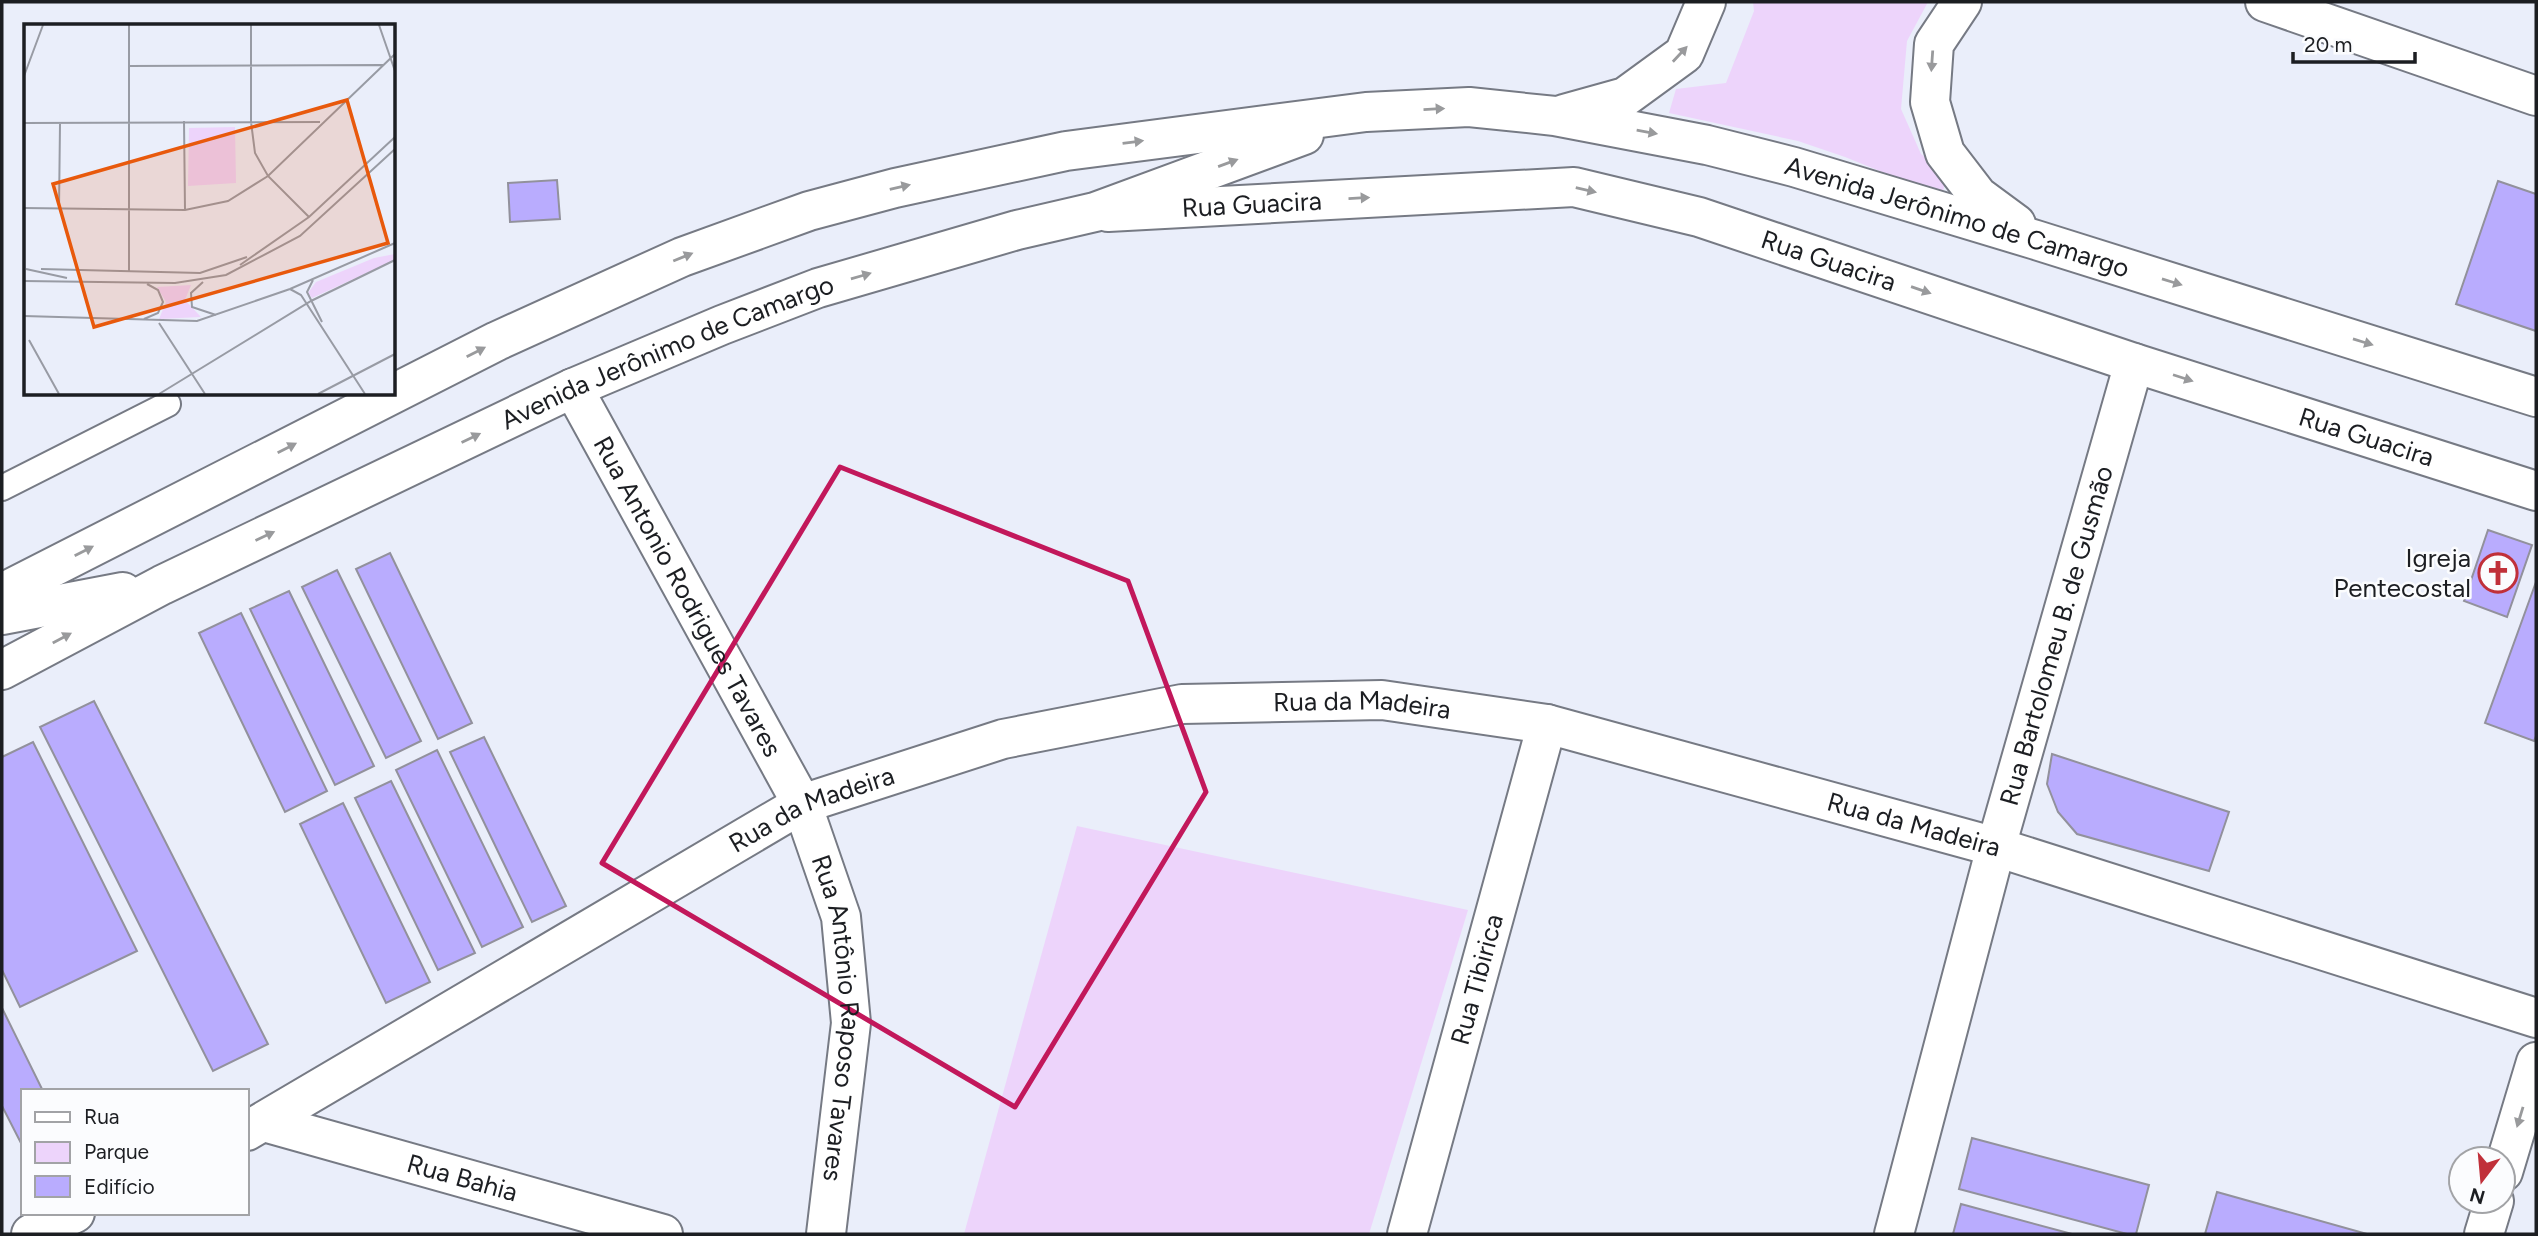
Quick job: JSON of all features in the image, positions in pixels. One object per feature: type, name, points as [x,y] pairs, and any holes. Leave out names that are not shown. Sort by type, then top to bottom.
[{"type":"street","points":[[1555,116],[1625,97],[1684,54],[1706,2]]},
{"type":"street","points":[[1962,2],[1934,44],[1930,102],[1945,153],[1978,196],[2036,240]]},
{"type":"street","points":[[2265,2],[2536,96]]},
{"type":"street","name":"Avenida Jerônimo de Camargo","points":[[396,392],[497,341],[682,257],[809,211],[895,188],[1066,151],[1366,112],[1469,107],[1555,116],[1676,138],[1794,166],[2536,397]]},
{"type":"street","name":"Avenida Jerônimo de Camargo","points":[[2,670],[162,585],[573,388],[722,325],[818,288],[1017,230],[1095,212],[1366,112]]},
{"type":"street","name":"Rua Guacira","points":[[1095,212],[1574,187],[1699,217],[2134,363],[2536,491]]},
{"type":"street","name":"Rua Bartolomeu B. de Gusmão","points":[[1894,1234],[1996,847],[2134,363]]},
{"type":"street","name":"Rua Antonio Rodrigues Tavares","points":[[573,388],[802,804]]},
{"type":"street","name":"Avenida Jerônimo de Camargo","points":[[2,593],[389,396]]},
{"type":"street","points":[[2,615],[162,585]]},
{"type":"street","name":"Rua da Madeira","points":[[256,1126],[802,804],[1003,739],[1182,704],[1382,700],[1547,724],[1996,847],[2536,1018]]},
{"type":"street","name":"Rua Tibirica","points":[[1407,1234],[1547,724]]},
{"type":"street","name":"Rua Antônio Raposo Tavares","points":[[802,804],[841,917],[851,1023],[826,1234]]},
{"type":"street","points":[[2511,1145],[2536,1062]]},
{"type":"street","name":"Rua Bahia","points":[[256,1126],[663,1234]]},
{"type":"street","points":[[31,1234],[71,1215]]},
{"type":"street","points":[[2484,1234],[2490,1215]]},
{"type":"lane","points":[[2,488],[168,404]]},
{"type":"highlighted area","points":[[840,467],[1128,581],[1206,792],[1015,1107],[602,863]]},
{"type":"green space","points":[[1753,2],[1928,2],[1907,41],[1901,109],[1921,154],[1947,174],[1942,196],[1798,141],[1669,113],[1676,89],[1726,83],[1754,11]]},
{"type":"green space","points":[[1077,826],[1468,910],[1369,1234],[964,1234]]},
{"type":"building","points":[[557,180],[560,219],[510,222],[508,183]]},
{"type":"building","points":[[2498,181],[2536,194],[2536,331],[2456,304]]},
{"type":"building","name":"Igreja Pentecostal","points":[[2488,530],[2532,545],[2507,617],[2464,601]]},
{"type":"building","points":[[390,553],[472,723],[438,739],[356,569]]},
{"type":"building","points":[[337,570],[421,741],[386,758],[302,587]]},
{"type":"building","points":[[2536,582],[2536,736],[2534,741],[2485,723]]},
{"type":"building","points":[[289,591],[374,766],[335,785],[250,609]]},
{"type":"building","points":[[241,613],[327,791],[285,812],[199,633]]},
{"type":"building","points":[[94,701],[268,1044],[213,1071],[40,727]]},
{"type":"building","points":[[484,737],[566,906],[532,922],[450,752]]},
{"type":"building","points":[[33,742],[137,951],[20,1007],[2,970],[2,757]]},
{"type":"building","points":[[437,750],[523,927],[482,947],[396,770]]},
{"type":"building","points":[[2052,754],[2229,812],[2209,871],[2077,834],[2058,812],[2047,784]]},
{"type":"building","points":[[391,781],[475,953],[438,970],[355,798]]},
{"type":"building","points":[[343,803],[430,982],[386,1003],[300,824]]},
{"type":"building","points":[[2,1008],[42,1089],[21,1089],[21,1143],[2,1106]]},
{"type":"building","points":[[1972,1138],[2149,1185],[2136,1234],[2127,1234],[1959,1189]]},
{"type":"building","points":[[2217,1192],[2367,1234],[2205,1234]]},
{"type":"building","points":[[1961,1204],[2072,1234],[1953,1234]]},
{"type":"place","name":"Igreja Pentecostal","points":[[2498,573]]}]
